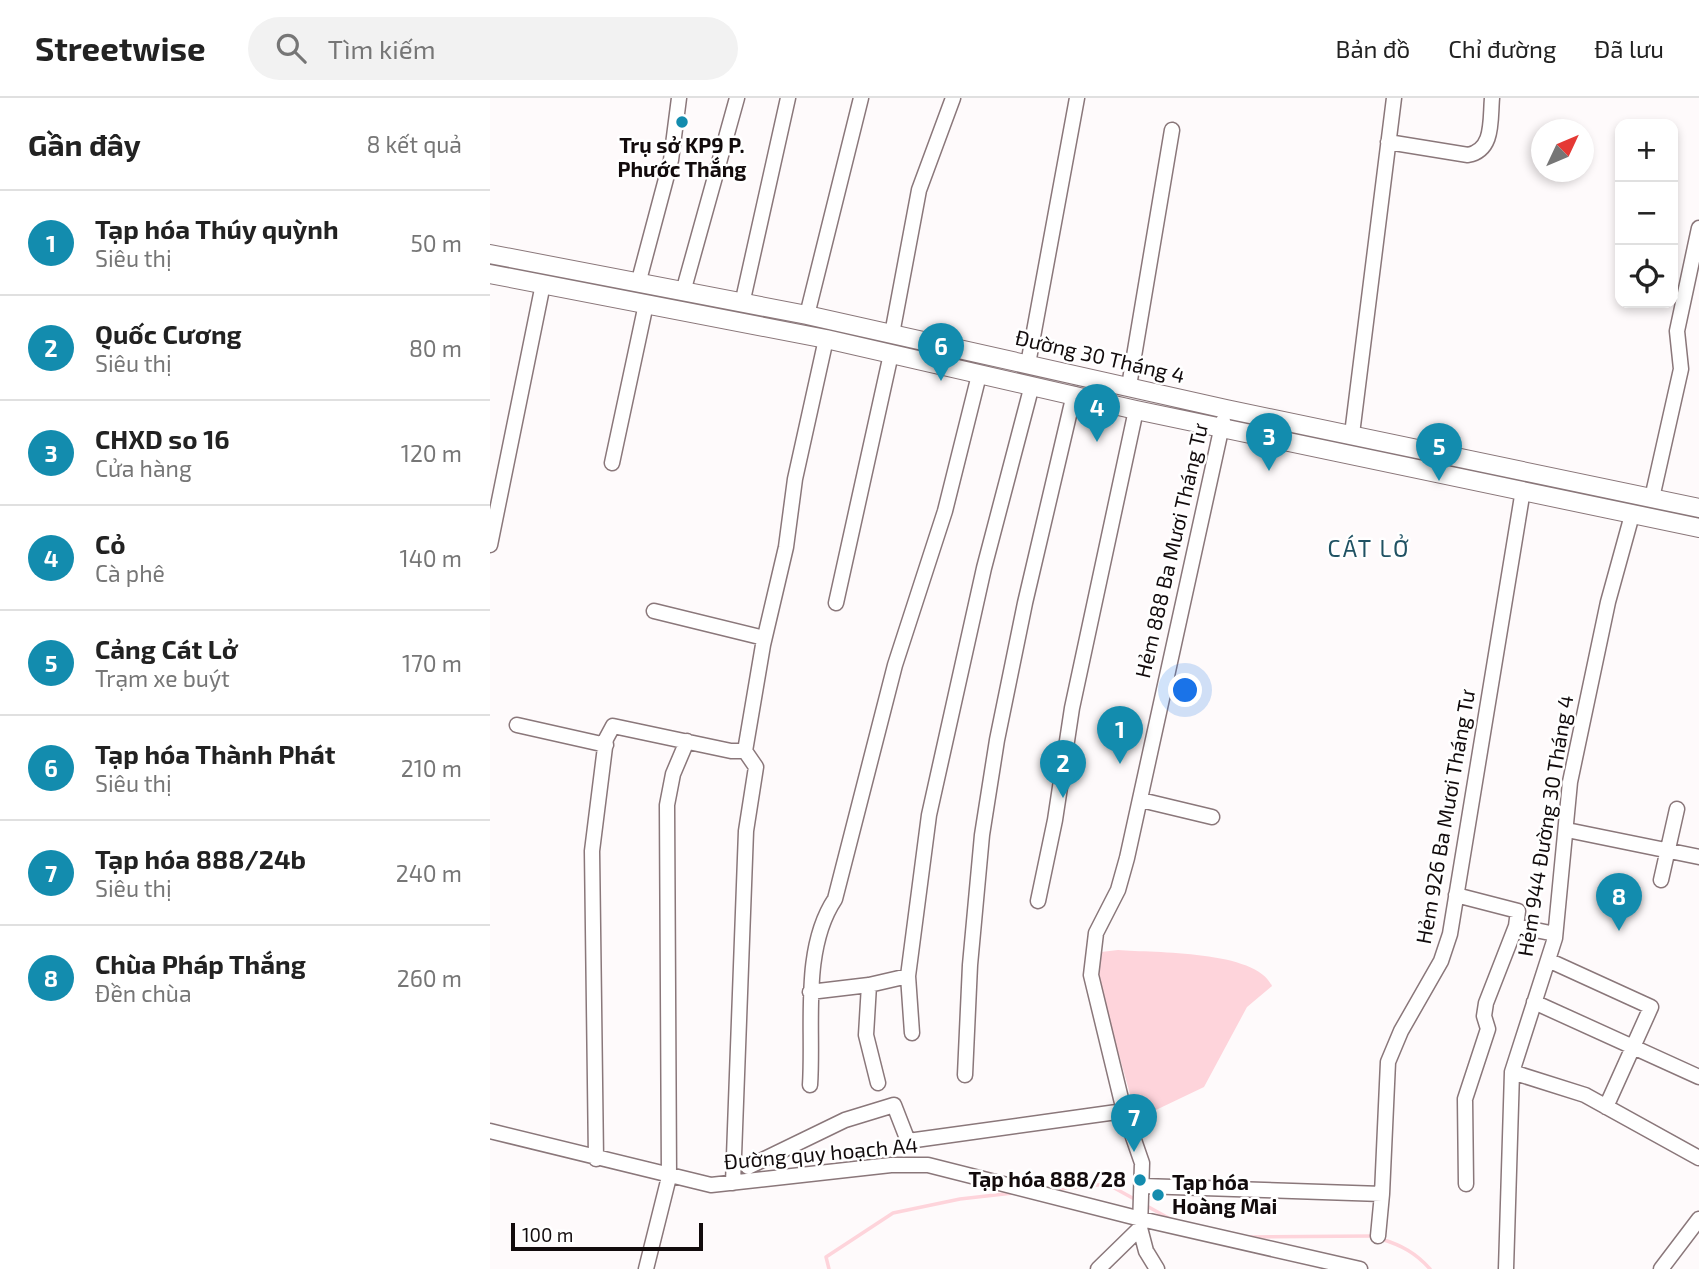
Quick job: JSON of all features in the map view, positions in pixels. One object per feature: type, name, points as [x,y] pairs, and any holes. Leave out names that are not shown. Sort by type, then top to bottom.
[{"type":"main road","name":"Đường 30 Tháng 4","points":[[490,254],[807,315],[1226,409],[1699,508]]},
{"type":"main road","name":"Đường 30 Tháng 4","points":[[490,274],[826,339],[1136,410],[1699,528]]},
{"type":"main road","points":[[891,354],[892,334]]},
{"type":"main road","points":[[1349,455],[1352,434]]},
{"type":"street","points":[[638,284],[667,179],[679,98]]},
{"type":"street","points":[[683,292],[737,98]]},
{"type":"street","points":[[742,304],[788,98]]},
{"type":"street","points":[[807,315],[861,98]]},
{"type":"street","points":[[892,334],[919,190],[953,98]]},
{"type":"street","points":[[1028,364],[1077,98]]},
{"type":"street","points":[[1352,434],[1394,98]]},
{"type":"street","points":[[1388,142],[1468,155],[1480,152],[1486,145],[1492,98]]},
{"type":"street","points":[[1129,386],[1172,130]]},
{"type":"street","points":[[1652,498],[1681,369],[1677,331],[1699,228]]},
{"type":"street","points":[[490,545],[544,284]]},
{"type":"street","points":[[612,463],[646,304]]},
{"type":"street","points":[[745,751],[764,638],[780,578],[794,479],[826,339]]},
{"type":"street","points":[[836,603],[891,354]]},
{"type":"street","points":[[810,1085],[810,992],[822,919],[835,899],[895,665],[945,511],[979,374]]},
{"type":"street","points":[[912,1033],[908,976],[920,869],[933,793],[984,568],[1032,385]]},
{"type":"street","points":[[965,1075],[971,952],[982,835],[1025,603],[1074,394]]},
{"type":"street","name":"Hẻm 888 Ba Mươi Tháng Tư","points":[[1157,1269],[1146,1251],[1141,1224],[1143,1163],[1124,1111],[1091,975],[1091,951],[1096,933],[1118,890],[1141,800],[1159,702],[1226,409]]},
{"type":"street","points":[[1038,901],[1073,708],[1136,410]]},
{"type":"street","name":"Hẻm 926 Ba Mươi Tháng Tư","points":[[1378,1236],[1388,1062],[1441,961],[1450,934],[1523,490]]},
{"type":"street","name":"Hẻm 944 Đường 30 Tháng 4","points":[[1506,1269],[1512,1072],[1555,934],[1570,782],[1608,602],[1632,515]]},
{"type":"street","points":[[653,611],[764,638]]},
{"type":"street","points":[[517,725],[606,745]]},
{"type":"street","points":[[596,1159],[592,851],[606,745],[613,726],[745,751],[757,767],[746,831],[733,1183]]},
{"type":"street","points":[[646,1269],[669,1177],[667,805],[673,774],[687,741]]},
{"type":"street","points":[[1141,800],[1212,817]]},
{"type":"street","points":[[1661,880],[1677,809]]},
{"type":"street","points":[[1567,830],[1699,857]]},
{"type":"street","points":[[1457,895],[1518,911],[1516,926],[1486,1003],[1488,1029],[1465,1098],[1466,1184]]},
{"type":"street","points":[[1516,926],[1555,934]]},
{"type":"street","points":[[1548,960],[1651,1007],[1606,1107]]},
{"type":"street","points":[[810,992],[869,985],[908,976]]},
{"type":"street","points":[[869,985],[866,1035],[878,1083]]},
{"type":"street","points":[[1534,1002],[1699,1077]]},
{"type":"street","points":[[1512,1072],[1585,1095],[1699,1158]]},
{"type":"street","points":[[748,1167],[845,1120],[894,1105],[908,1141],[1124,1111]]},
{"type":"street","name":"Đường quy hoạch A4","points":[[490,1131],[669,1177],[711,1185],[891,1165],[928,1165],[1141,1224],[1360,1269]]},
{"type":"street","points":[[1142,1186],[1382,1194]]},
{"type":"street","points":[[1661,1269],[1699,1219]]},
{"type":"street","points":[[1098,1269],[1141,1224]]},
{"type":"shaded area","points":[[1118,950],[1179,953],[1226,960],[1262,974],[1272,986],[1247,1007],[1204,1087],[1137,1119],[1101,991],[1097,957],[1101,952]]},
{"type":"waterway","points":[[1049,1190],[1107,1184],[1138,1201]]},
{"type":"waterway","points":[[829,1269],[826,1257],[893,1213],[960,1199],[1013,1193]]},
{"type":"waterway","points":[[1145,1205],[1172,1220]]},
{"type":"waterway","points":[[1248,1237],[1373,1236]]},
{"type":"waterway","points":[[1381,1239],[1408,1250],[1430,1269]]},
{"type":"place","name":"Trụ sở KP9 P. Phước Thắng","points":[[682,122]]},
{"type":"place","name":"Tạp hóa Thành Phát","points":[[941,381]]},
{"type":"place","name":"Cỏ","points":[[1097,442]]},
{"type":"place","name":"CHXD so 16","points":[[1269,471]]},
{"type":"place","name":"Cảng Cát Lở","points":[[1439,481]]},
{"type":"place","name":"Tạp hóa Thúy quỳnh","points":[[1120,764]]},
{"type":"place","name":"Quốc Cương","points":[[1063,798]]},
{"type":"place","name":"Chùa Pháp Thắng","points":[[1619,931]]},
{"type":"place","name":"Tạp hóa 888/24b","points":[[1134,1152]]},
{"type":"place","name":"Tạp hóa 888/28","points":[[1140,1180]]},
{"type":"place","name":"Tạp hóa Hoàng Mai","points":[[1158,1195]]},
{"type":"district","name":"CÁT LỞ","points":[[1369,549]]}]
